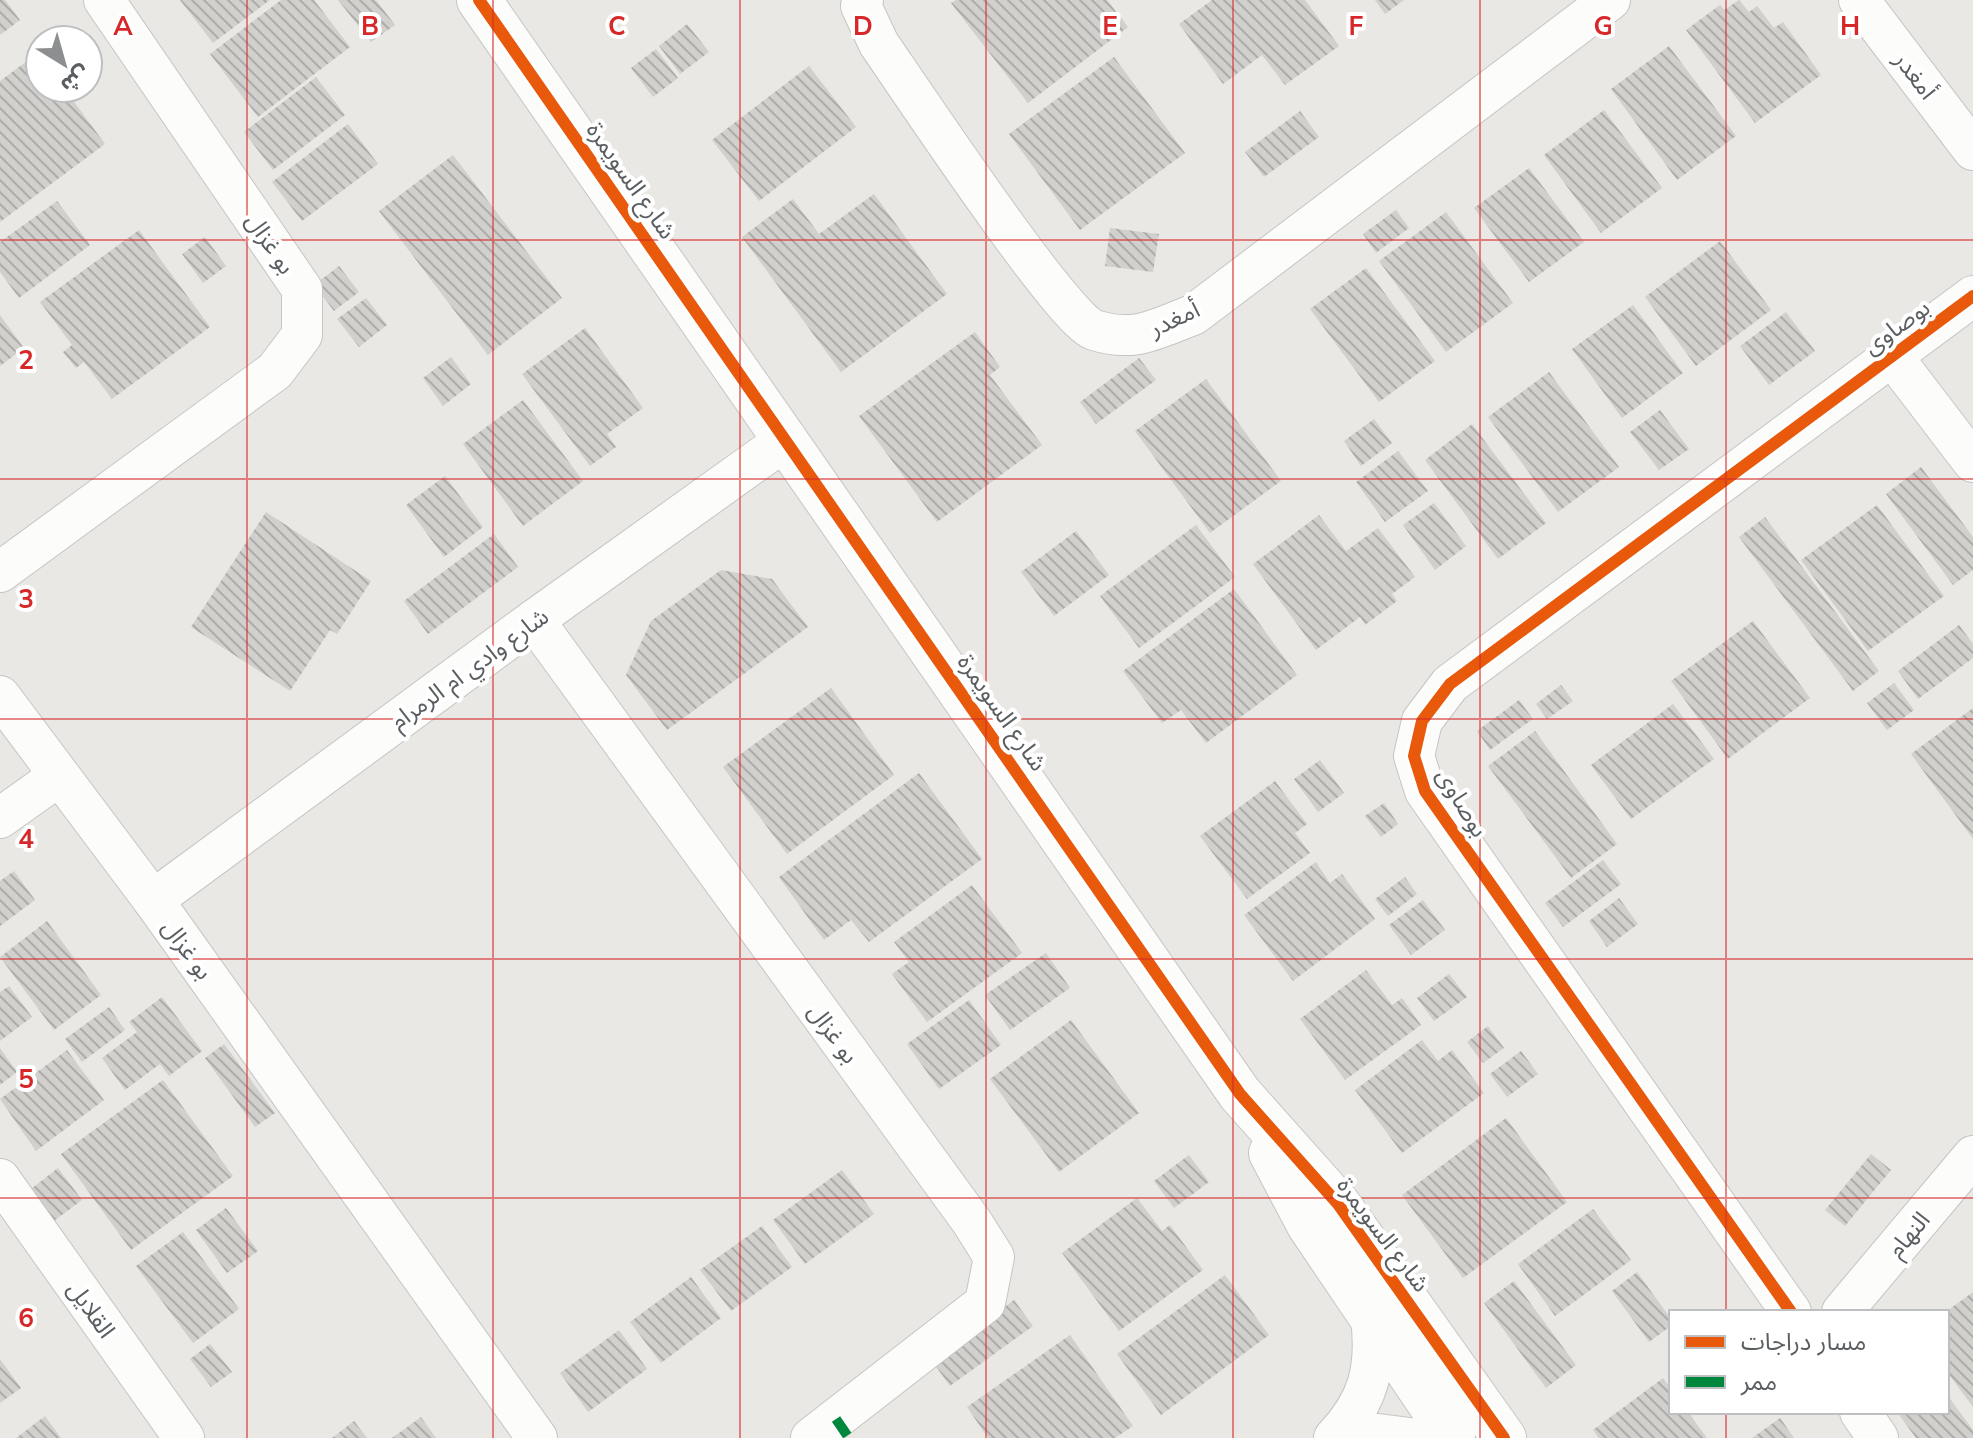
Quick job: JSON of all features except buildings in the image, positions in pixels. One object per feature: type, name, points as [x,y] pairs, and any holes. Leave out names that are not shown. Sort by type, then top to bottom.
[{"type":"street","name":"بو غزال","points":[[0,572],[275,371],[302,335],[302,289],[104,0]]},
{"type":"street","name":"شارع السويمرة","points":[[479,0],[1240,1094],[1309,1225],[1453,1438]]},
{"type":"street","name":"أمغدر","points":[[863,0],[861,6],[879,44],[1052,290],[1090,330],[1132,337],[1193,315],[1610,0]]},
{"type":"street","name":"أمغدر","points":[[1859,0],[1973,150]]},
{"type":"street","name":"بوصاوى","points":[[1790,1310],[1425,791],[1414,756],[1422,721],[1450,684],[1973,296]]},
{"type":"street","points":[[1892,356],[1973,462]]},
{"type":"street","name":"شارع وادي ام الرمرام","points":[[153,900],[787,439]]},
{"type":"street","name":"بو غزال","points":[[534,620],[972,1222],[994,1257],[985,1303],[832,1432]]},
{"type":"street","name":"بو غزال","points":[[0,696],[153,900],[537,1438]]},
{"type":"street","points":[[0,818],[59,776]]},
{"type":"street","name":"شارع السويمرة","points":[[1240,1094],[1338,1204],[1504,1438]]},
{"type":"street","name":"النهام","points":[[1844,1310],[1973,1156]]},
{"type":"street","name":"القلايل","points":[[0,1179],[184,1438]]},
{"type":"street","points":[[1334,1438],[1363,1399],[1371,1373],[1374,1346],[1371,1317]]},
{"type":"street","points":[[1861,1414],[1878,1438]]},
{"type":"street","points":[[1350,1438],[1378,1434],[1410,1438]]},
{"type":"marked path","points":[[836,1419],[849,1438]]},
{"type":"cycle path","points":[[479,0],[1240,1094],[1338,1204],[1504,1438]]},
{"type":"cycle path","points":[[1790,1310],[1425,791],[1414,756],[1422,721],[1450,684],[1973,296]]}]
